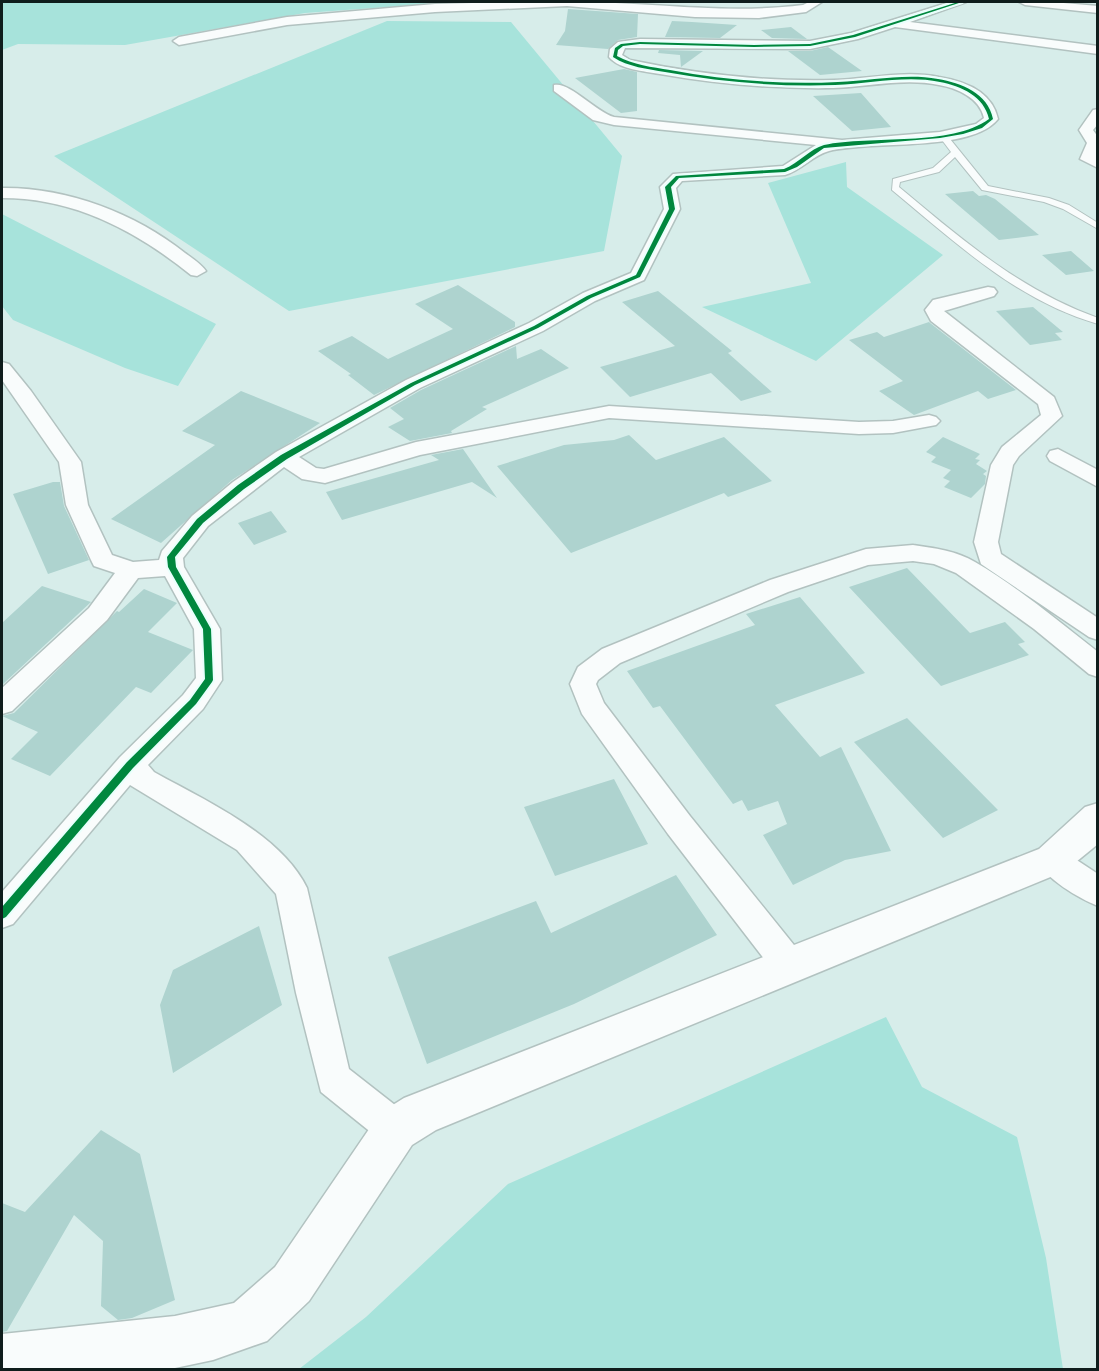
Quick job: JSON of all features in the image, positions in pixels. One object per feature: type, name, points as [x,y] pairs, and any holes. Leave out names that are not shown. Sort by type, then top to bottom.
[{"type":"street","points":[[179,40],[287,21],[444,7],[567,3],[695,13],[751,14],[798,10],[813,6],[816,2]]},
{"type":"street","points":[[2,914],[130,765],[193,702],[209,680],[207,629],[172,567],[171,557],[200,521],[241,487],[284,457],[413,384],[536,327],[589,297],[625,284],[638,276],[672,209],[668,188],[673,180],[687,176],[785,170],[799,165],[807,156],[823,147],[943,136],[980,128],[991,119],[988,108],[977,96],[954,84],[924,79],[836,84],[730,79],[621,61],[613,55],[622,45],[637,43],[810,45],[895,24],[960,2]]},
{"type":"street","points":[[1025,2],[1098,10]]},
{"type":"street","points":[[895,24],[1098,50]]},
{"type":"street","points":[[559,88],[598,117],[849,143]]},
{"type":"street","points":[[1098,113],[1086,130],[1093,141],[1088,159],[1098,164]]},
{"type":"street","points":[[2,193],[43,196],[103,213],[156,240],[197,271]]},
{"type":"street","points":[[988,292],[940,304],[934,309],[938,317],[1047,401],[1052,416],[1010,453],[1002,465],[986,542],[990,558],[1098,631]]},
{"type":"street","points":[[2,368],[24,395],[70,462],[77,505],[103,560],[131,570],[172,567]]},
{"type":"street","points":[[2,401],[24,395]]},
{"type":"street","points":[[284,457],[310,474],[325,476],[416,449],[609,412],[860,428],[893,427],[929,421]]},
{"type":"street","points":[[1058,456],[1098,480]]},
{"type":"street","points":[[790,966],[679,825],[592,707],[583,684],[587,675],[611,656],[779,586],[866,557],[913,553],[938,557],[965,567],[1043,623],[1098,667]]},
{"type":"street","points":[[2,704],[98,614],[131,570]]},
{"type":"street","points":[[130,765],[144,780],[248,841],[291,888],[334,1079],[396,1129]]},
{"type":"street","points":[[2,1360],[175,1342],[213,1335],[249,1323],[292,1284],[396,1129],[420,1114],[1052,860],[1089,830],[1098,818]]},
{"type":"street","points":[[1052,860],[1098,892]]},
{"type":"lane","points":[[943,136],[985,188],[1046,200],[1066,207],[1098,226]]},
{"type":"lane","points":[[956,152],[936,170],[896,181],[895,188],[947,233],[1012,283],[1056,307],[1098,321]]},
{"type":"shaded area","points":[[2,2],[455,2],[305,13],[125,45],[18,44],[2,50]]},
{"type":"shaded area","points":[[387,21],[511,22],[622,156],[604,251],[289,311],[54,156]]},
{"type":"shaded area","points":[[846,162],[847,187],[943,255],[816,361],[702,307],[811,283],[768,183]]},
{"type":"shaded area","points":[[2,214],[216,324],[178,386],[125,368],[13,320],[2,306]]},
{"type":"shaded area","points":[[886,1017],[922,1087],[1017,1137],[1046,1258],[1063,1369],[299,1369],[366,1317],[508,1184]]},
{"type":"building","points":[[568,9],[638,14],[637,37],[618,40],[608,49],[556,45],[565,31]]},
{"type":"building","points":[[672,21],[737,25],[720,38],[665,37]]},
{"type":"building","points":[[791,27],[807,39],[772,38],[761,30]]},
{"type":"building","points":[[828,47],[862,71],[820,75],[788,51],[810,51]]},
{"type":"building","points":[[659,50],[703,51],[681,67],[680,55],[658,53]]},
{"type":"building","points":[[624,69],[637,72],[637,111],[621,113],[575,78]]},
{"type":"building","points":[[861,93],[891,127],[852,131],[813,96]]},
{"type":"building","points":[[973,191],[979,196],[986,195],[995,199],[1039,235],[999,240],[945,194]]},
{"type":"building","points":[[1071,251],[1094,271],[1066,275],[1042,255]]},
{"type":"building","points":[[458,285],[515,322],[515,327],[374,395],[348,375],[351,374],[318,351],[352,336],[388,359],[453,329],[415,304]]},
{"type":"building","points":[[658,291],[732,351],[728,353],[772,392],[741,401],[711,373],[630,397],[600,367],[675,346],[622,302]]},
{"type":"building","points":[[1033,307],[1063,332],[1055,333],[1062,340],[1030,345],[996,311]]},
{"type":"building","points":[[929,322],[1016,390],[988,399],[978,391],[914,415],[879,391],[903,381],[849,340],[877,332],[884,337]]},
{"type":"building","points":[[516,346],[517,359],[541,349],[569,368],[482,407],[487,409],[451,431],[452,433],[410,441],[388,427],[404,419],[390,408],[421,390]]},
{"type":"building","points":[[241,391],[320,423],[232,480],[161,543],[111,519],[215,445],[182,431]]},
{"type":"building","points":[[629,435],[656,460],[724,437],[772,481],[728,497],[724,493],[571,553],[497,466],[564,445],[614,440]]},
{"type":"building","points":[[943,437],[980,454],[975,459],[980,460],[976,464],[987,471],[983,474],[986,476],[985,484],[971,498],[944,487],[950,481],[943,478],[951,470],[931,462],[936,457],[926,452]]},
{"type":"building","points":[[463,449],[497,498],[472,482],[342,520],[326,492],[439,460],[431,455]]},
{"type":"building","points":[[60,482],[64,506],[89,560],[48,574],[13,494]]},
{"type":"building","points":[[271,511],[287,532],[254,545],[238,523]]},
{"type":"building","points":[[907,568],[970,633],[1005,622],[1025,642],[1018,644],[1029,655],[941,686],[849,587]]},
{"type":"building","points":[[42,586],[91,602],[2,685],[2,623]]},
{"type":"building","points":[[144,589],[177,603],[148,632],[193,650],[151,693],[136,687],[50,776],[11,759],[38,732],[2,716],[14,713],[117,611],[119,612]]},
{"type":"building","points":[[800,597],[865,673],[775,705],[820,757],[841,747],[891,851],[845,860],[793,885],[763,835],[787,824],[778,801],[748,811],[742,800],[733,804],[660,706],[653,708],[627,671],[755,625],[746,614]]},
{"type":"building","points":[[907,718],[998,810],[943,838],[854,742]]},
{"type":"building","points":[[614,779],[648,844],[555,876],[524,807]]},
{"type":"building","points":[[676,875],[717,935],[574,1004],[427,1064],[388,957],[536,901],[551,933]]},
{"type":"building","points":[[259,926],[282,1005],[173,1073],[160,1005],[173,970]]},
{"type":"building","points":[[101,1130],[140,1154],[175,1300],[132,1318],[118,1320],[101,1306],[103,1241],[74,1215],[7,1331],[2,1332],[2,1203],[25,1212]]},
{"type":"cycle path","points":[[2,914],[130,765],[193,702],[209,680],[207,629],[172,567],[171,557],[200,521],[241,487],[284,457],[413,384],[536,327],[589,297],[638,276],[672,209],[668,187],[678,177],[785,170],[823,147],[940,137],[981,127],[991,119],[987,106],[977,96],[959,86],[939,81],[909,78],[810,84],[730,80],[676,73],[626,63],[615,57],[616,49],[622,45],[640,43],[810,45],[854,36],[960,2]]}]
